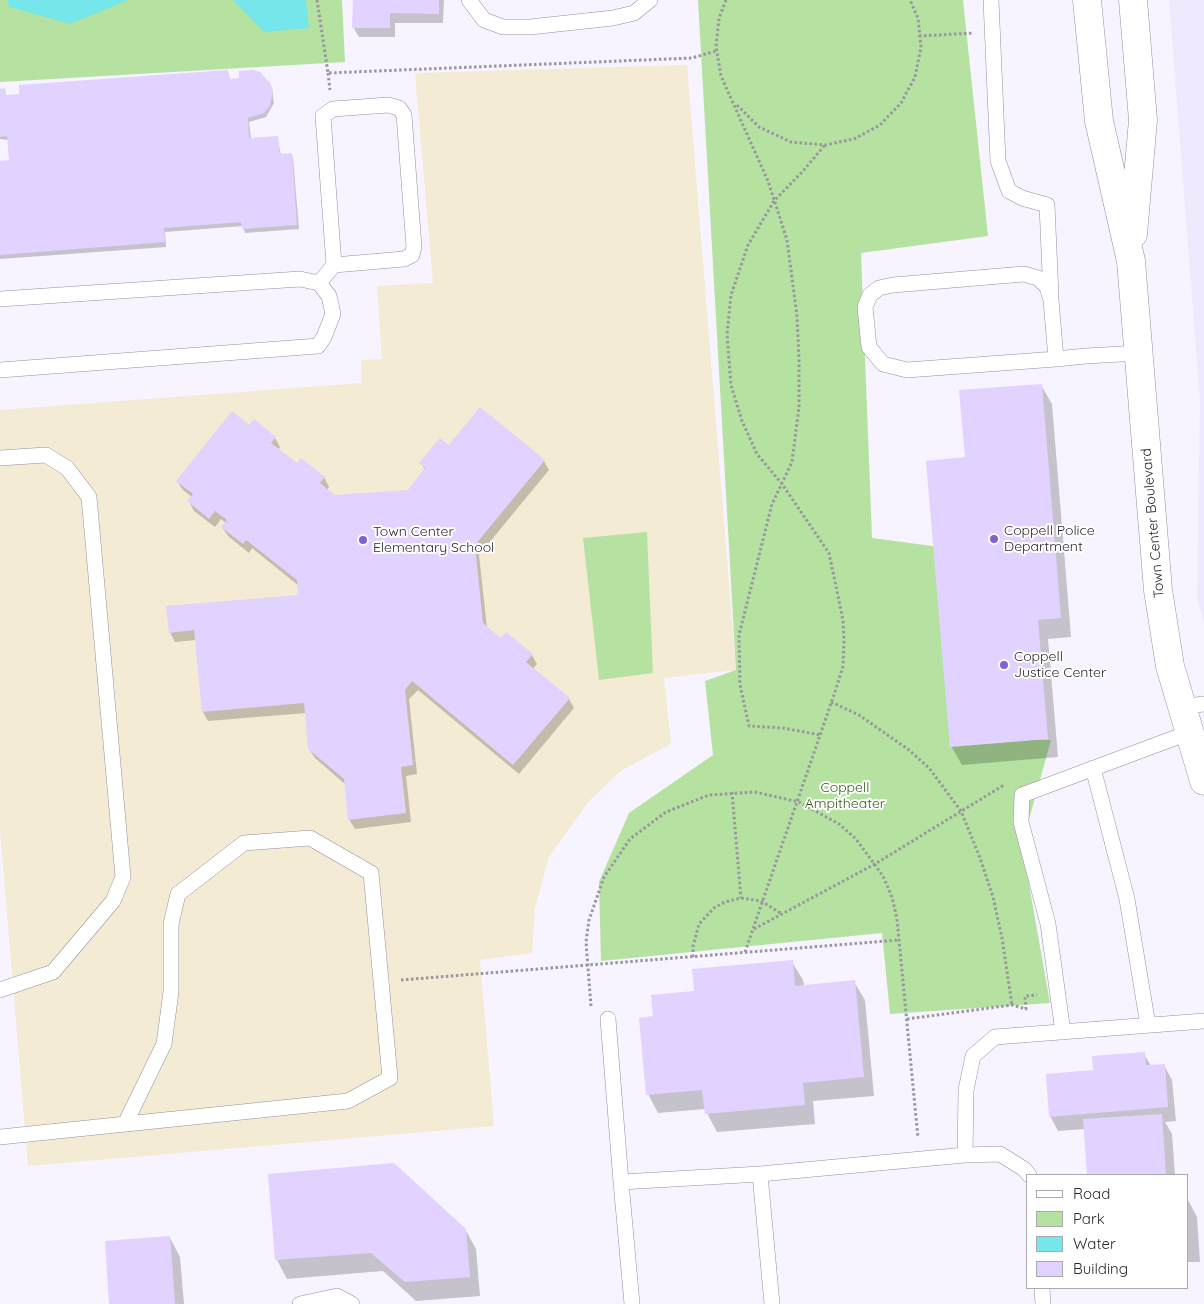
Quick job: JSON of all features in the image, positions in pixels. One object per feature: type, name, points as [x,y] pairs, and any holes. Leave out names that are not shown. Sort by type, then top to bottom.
[{"type":"street","name":"Town Center Boulevard","points":[[1087,0],[1099,121],[1131,261],[1158,590],[1170,666],[1192,706],[1188,733],[1204,781]]},
{"type":"street","name":"Town Center Boulevard","points":[[1131,261],[1143,120],[1133,0]]},
{"type":"lane","points":[[469,0],[484,20],[503,27],[530,27],[613,18],[634,13],[650,0]]},
{"type":"lane","points":[[991,0],[998,161],[1010,191],[1022,198],[1047,205],[1051,300],[1056,359]]},
{"type":"lane","points":[[319,283],[334,265],[322,116],[333,109],[388,105],[399,108],[404,115],[414,247],[412,255],[404,260],[334,265]]},
{"type":"lane","points":[[1051,300],[1047,287],[1038,278],[1024,274],[893,285],[879,288],[870,295],[865,307],[865,328],[869,346],[883,364],[906,370],[1138,353]]},
{"type":"lane","points":[[0,299],[300,279],[319,283],[329,296],[333,314],[324,337],[318,346],[0,370]]},
{"type":"lane","points":[[0,458],[46,455],[67,468],[88,497],[122,877],[113,902],[53,972],[0,990]]},
{"type":"lane","points":[[1063,1032],[1048,924],[1021,822],[1022,795],[1188,733]]},
{"type":"lane","points":[[1093,768],[1127,899],[1148,1025]]},
{"type":"lane","points":[[0,1137],[348,1101],[390,1078],[371,873],[310,838],[244,843],[178,894],[171,924],[172,992],[164,1044],[125,1124]]},
{"type":"lane","points":[[965,1155],[966,1090],[973,1056],[995,1038],[1204,1021]]},
{"type":"lane","points":[[609,1022],[632,1304]]},
{"type":"lane","points":[[621,1182],[760,1174],[965,1155],[1000,1154],[1024,1169],[1027,1174]]},
{"type":"lane","points":[[760,1174],[772,1304]]},
{"type":"lane","points":[[1042,1289],[1043,1304]]},
{"type":"lane","points":[[300,1304],[337,1296],[352,1304]]},
{"type":"path","points":[[317,0],[328,73],[692,58],[716,51]]},
{"type":"path","points":[[726,0],[719,18],[716,51],[721,76],[735,103],[768,181],[788,240],[797,316],[799,359],[799,406],[792,462],[772,504],[739,635],[740,685],[749,726],[783,728],[821,735]]},
{"type":"path","points":[[735,103],[760,127],[790,142],[825,145],[854,139],[880,125],[901,103],[915,77],[921,47],[918,18],[910,0]]},
{"type":"path","points":[[920,36],[992,31]]},
{"type":"path","points":[[746,952],[821,735],[842,666],[844,640],[838,590],[829,553],[782,484],[757,454],[742,421],[732,385],[727,334],[730,295],[748,244],[774,201],[803,172],[825,145]]},
{"type":"path","points":[[831,702],[859,715],[909,750],[929,768],[962,811],[993,897],[1002,938],[1012,1005]]},
{"type":"path","points":[[753,930],[875,864],[1013,780]]},
{"type":"path","points":[[732,792],[742,898]]},
{"type":"path","points":[[609,1022],[593,1026],[586,942],[595,898],[604,877],[630,839],[666,812],[709,795],[732,792],[777,795],[820,811],[856,839],[875,864],[892,897],[897,919],[920,1159]]},
{"type":"path","points":[[693,957],[695,935],[706,915],[725,902],[742,898],[763,902],[782,914]]},
{"type":"path","points":[[381,982],[899,940]]},
{"type":"path","points":[[907,1019],[1012,1005],[1026,1009],[1024,996],[1058,993]]},
{"type":"shaded area","points":[[1169,0],[1204,0],[1204,624],[1197,597],[1200,400]]},
{"type":"shaded area","name":"Town Center Elementary School","points":[[687,65],[736,670],[664,678],[671,744],[622,770],[590,800],[549,857],[535,908],[532,953],[480,960],[494,1126],[28,1166],[0,830],[0,410],[362,383],[361,360],[382,359],[377,286],[433,283],[415,73]]},
{"type":"green space","points":[[0,0],[342,0],[345,62],[0,82]]},
{"type":"green space","name":"Coppell Ampitheater","points":[[698,0],[963,0],[988,236],[861,253],[872,538],[947,548],[971,740],[1051,740],[1022,845],[1050,1003],[890,1014],[882,933],[601,961],[599,882],[629,813],[713,755],[705,681],[736,670]]},
{"type":"green space","points":[[647,532],[653,673],[599,680],[583,538]]},
{"type":"water","points":[[7,0],[128,0],[70,24],[10,7]]},
{"type":"water","points":[[233,0],[306,0],[309,28],[264,32]]},
{"type":"building","points":[[353,0],[439,0],[439,14],[390,13],[390,28],[352,28]]},
{"type":"building","points":[[228,70],[229,79],[239,78],[239,71],[253,70],[260,72],[270,83],[273,90],[270,106],[264,113],[248,118],[249,138],[278,136],[280,154],[292,153],[297,225],[242,229],[241,222],[164,228],[165,242],[0,255],[0,161],[9,160],[7,136],[0,137],[0,89],[5,88],[6,95],[19,94],[19,85]]},
{"type":"building","name":"Coppell Police Department","points":[[1042,384],[1061,618],[1038,620],[1048,739],[950,747],[926,461],[965,457],[959,390]]},
{"type":"building","name":"Town Center Elementary School","points":[[480,407],[545,460],[475,545],[483,623],[501,638],[506,632],[533,654],[526,662],[570,698],[513,765],[412,681],[405,690],[413,765],[401,767],[406,813],[348,820],[344,779],[308,749],[304,703],[202,712],[194,630],[169,633],[166,606],[298,595],[297,580],[246,540],[243,544],[221,527],[227,520],[215,511],[209,519],[187,501],[193,494],[176,481],[232,411],[249,425],[254,419],[276,437],[271,443],[297,463],[301,458],[325,477],[320,483],[335,495],[408,490],[425,468],[419,463],[440,438],[449,445]]},
{"type":"building","points":[[793,960],[795,986],[855,980],[864,1077],[803,1083],[805,1105],[705,1114],[702,1090],[646,1095],[639,1018],[653,1016],[651,995],[694,991],[692,969]]},
{"type":"building","points":[[1145,1052],[1146,1065],[1165,1064],[1168,1107],[1049,1117],[1046,1074],[1093,1070],[1092,1056]]},
{"type":"building","points":[[1162,1114],[1166,1174],[1087,1174],[1083,1119]]},
{"type":"building","points":[[394,1163],[466,1229],[470,1277],[405,1282],[371,1253],[275,1260],[268,1174]]},
{"type":"building","points":[[170,1236],[175,1304],[109,1304],[105,1241]]},
{"type":"place","name":"Coppell Police Department","points":[[994,539]]},
{"type":"place","name":"Town Center Elementary School","points":[[363,540]]},
{"type":"place","name":"Coppell Justice Center","points":[[1004,665]]}]
